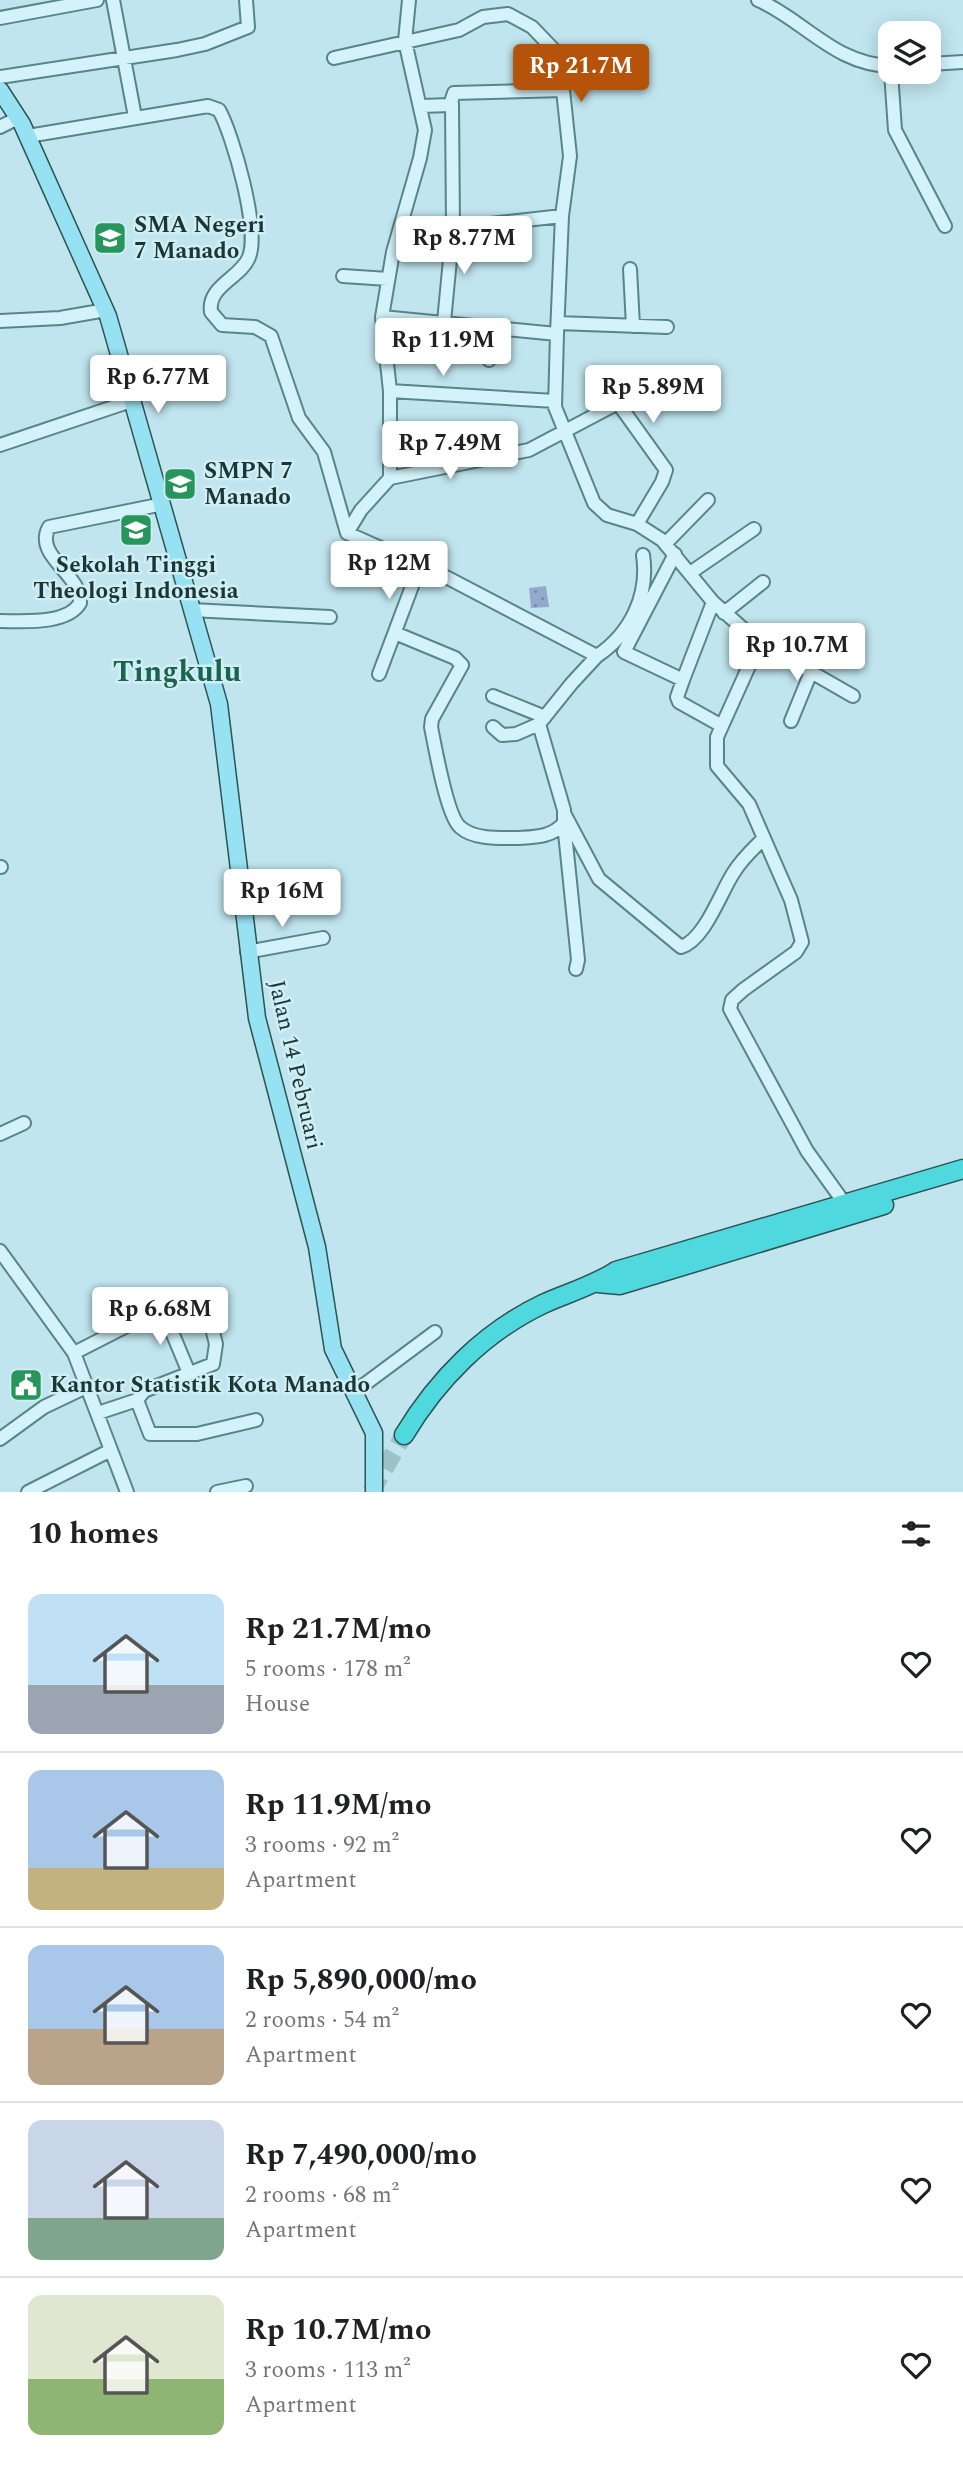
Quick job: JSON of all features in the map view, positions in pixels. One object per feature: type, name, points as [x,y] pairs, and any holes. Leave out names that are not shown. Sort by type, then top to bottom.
[{"type":"highway","points":[[404,1435],[447,1376],[500,1329],[541,1305],[598,1283],[616,1271],[963,1169]]},
{"type":"highway","points":[[598,1283],[620,1285],[963,1181]]},
{"type":"main road","name":"Jalan 14 Pebruari","points":[[0,90],[28,136],[106,310],[134,400],[219,704],[247,952],[263,1050],[317,1247],[330,1337],[336,1359],[374,1433],[374,1491]]},
{"type":"street","points":[[0,18],[97,0]]},
{"type":"street","points":[[113,0],[135,117]]},
{"type":"street","points":[[0,76],[205,44],[245,28],[249,18],[246,0]]},
{"type":"street","points":[[390,478],[390,391],[382,317],[388,279],[425,130],[422,106],[405,40],[409,0]]},
{"type":"street","points":[[758,0],[782,5],[804,31],[861,62],[878,64]]},
{"type":"street","points":[[334,58],[459,30],[478,19],[508,14],[547,40],[558,58],[570,156],[562,216],[555,401],[564,433],[597,508],[638,524],[666,543],[713,602],[757,641],[853,696]]},
{"type":"street","points":[[941,63],[963,62]]},
{"type":"street","points":[[892,84],[895,130],[945,226]]},
{"type":"street","points":[[444,322],[453,228],[454,93],[563,90]]},
{"type":"street","points":[[422,106],[452,103]]},
{"type":"street","points":[[28,136],[208,106],[221,111],[247,195],[252,246],[244,265],[214,296],[211,312],[222,325],[256,327],[271,336],[301,422],[324,452],[347,533]]},
{"type":"street","points":[[0,127],[18,118]]},
{"type":"street","points":[[453,228],[562,216]]},
{"type":"street","points":[[630,269],[633,326]]},
{"type":"street","points":[[343,276],[388,279]]},
{"type":"street","points":[[0,321],[60,318],[106,310]]},
{"type":"street","points":[[382,317],[498,327],[667,327]]},
{"type":"street","points":[[489,360],[498,327]]},
{"type":"street","points":[[390,391],[555,401]]},
{"type":"street","points":[[0,445],[134,400]]},
{"type":"street","points":[[347,533],[361,510],[390,478],[538,446],[614,404],[620,404],[666,470],[665,477],[638,524]]},
{"type":"street","points":[[666,543],[708,500]]},
{"type":"street","points":[[0,621],[62,617],[72,612],[80,603],[76,586],[46,545],[45,535],[49,527],[163,504]]},
{"type":"street","points":[[690,573],[754,529]]},
{"type":"street","points":[[347,533],[420,565],[597,656]]},
{"type":"street","points":[[675,554],[624,651],[683,680]]},
{"type":"street","points":[[493,727],[502,736],[509,736],[542,721],[597,656],[616,642],[634,615],[646,577],[643,555]]},
{"type":"street","points":[[379,674],[420,565]]},
{"type":"street","points":[[724,613],[763,582]]},
{"type":"street","points":[[713,602],[677,696],[679,702],[722,726]]},
{"type":"street","points":[[191,610],[330,617]]},
{"type":"street","points":[[395,632],[455,658],[462,665],[432,724],[456,823],[473,834],[514,838],[543,836],[564,819]]},
{"type":"street","points":[[757,641],[750,666],[722,726],[716,747],[718,769],[747,801],[797,918],[802,944],[796,952],[735,997],[731,1003],[731,1012],[807,1151],[845,1204]]},
{"type":"street","points":[[792,720],[811,672]]},
{"type":"street","points":[[493,696],[542,721]]},
{"type":"street","points":[[542,721],[564,819],[578,960],[576,969]]},
{"type":"street","points":[[564,819],[599,879],[681,947],[688,944],[702,928],[736,868],[763,839]]},
{"type":"street","points":[[247,952],[323,938]]},
{"type":"street","points":[[0,1134],[24,1122]]},
{"type":"street","points":[[0,1251],[74,1353],[127,1492]]},
{"type":"street","points":[[98,1413],[137,1400],[144,1391],[211,1366],[216,1361],[215,1336],[205,1300]]},
{"type":"street","points":[[74,1353],[162,1307],[189,1373]]},
{"type":"street","points":[[353,1392],[435,1332]]},
{"type":"street","points":[[0,1439],[44,1407],[88,1386]]},
{"type":"street","points":[[137,1400],[148,1431],[153,1435],[197,1434],[256,1420]]},
{"type":"street","points":[[28,1492],[111,1450]]},
{"type":"street","points":[[217,1492],[246,1486]]},
{"type":"shaded area","points":[[546,586],[549,607],[531,608],[529,588]]},
{"type":"tunnel","points":[[371,1492],[404,1435]]},
{"type":"place","name":"SMA Negeri 7 Manado","points":[[110,238]]},
{"type":"place","name":"SMPN 7 Manado","points":[[180,484]]},
{"type":"place","name":"Sekolah Tinggi Theologi Indonesia","points":[[136,530]]},
{"type":"place","name":"Kantor Statistik Kota Manado","points":[[26,1385]]},
{"type":"district","name":"Tingkulu","points":[[177,672]]}]
